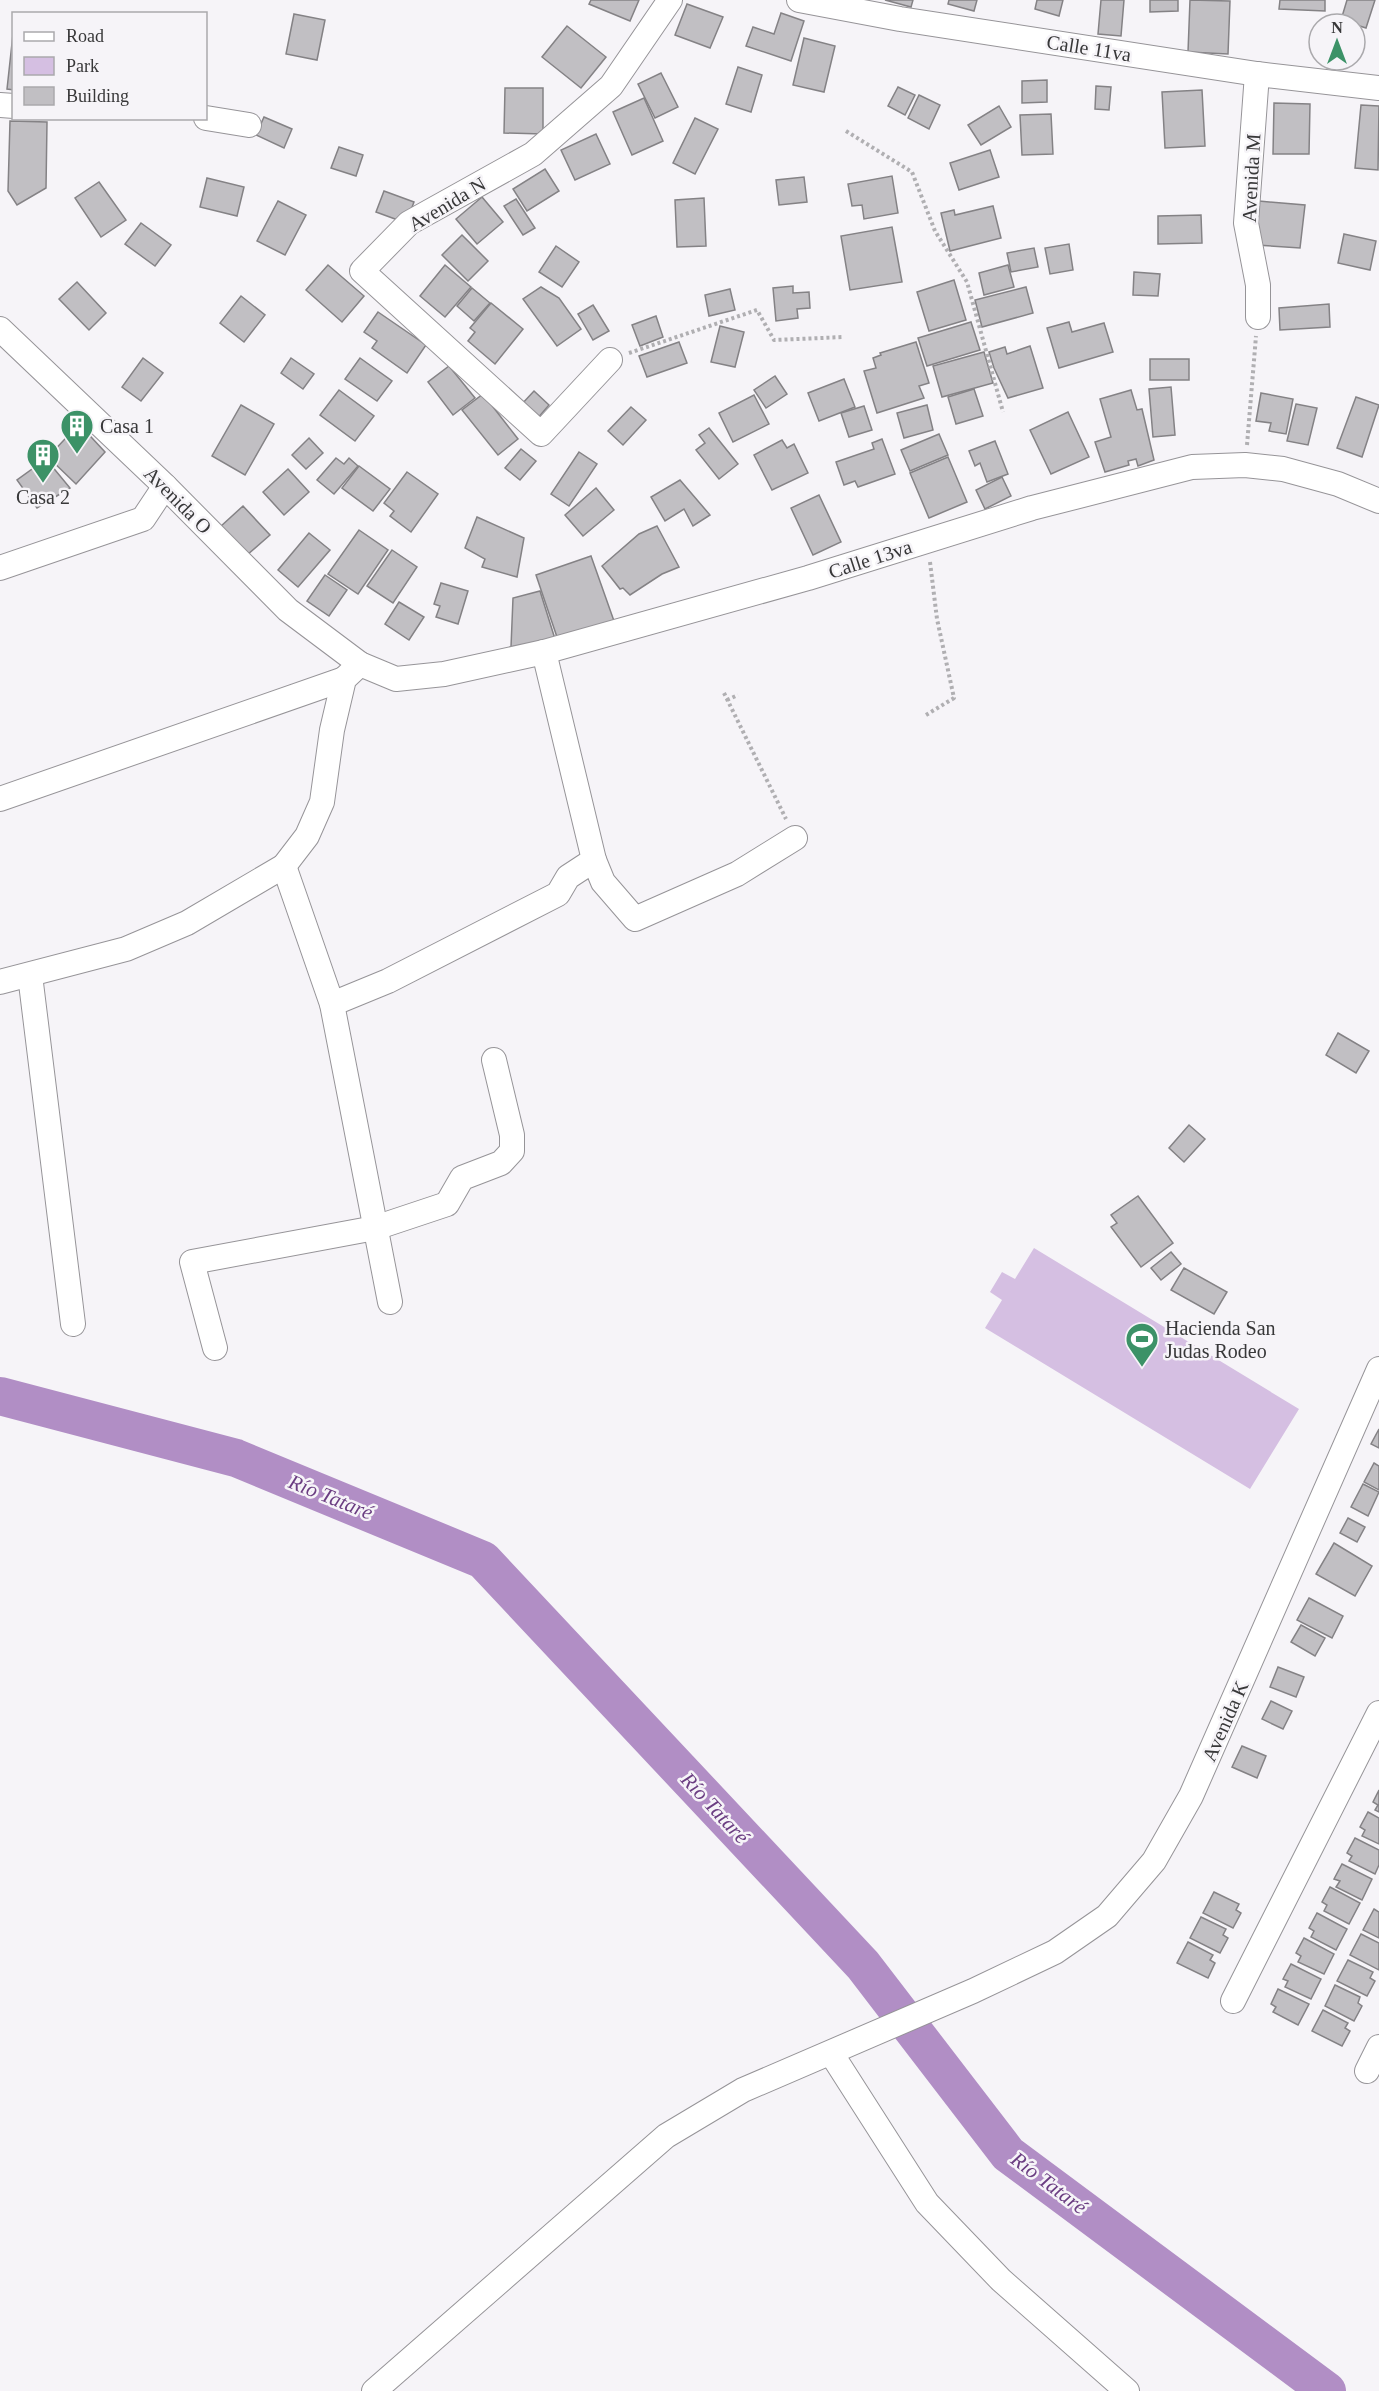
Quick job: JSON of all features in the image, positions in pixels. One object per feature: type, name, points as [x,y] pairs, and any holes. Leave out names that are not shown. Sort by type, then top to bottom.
[{"type":"street","name":"Avenida N","points":[[610,360],[542,434],[362,271],[409,223],[533,154],[611,86],[670,0]]},
{"type":"street","name":"Calle 11va","points":[[799,0],[900,19],[1257,74],[1379,88]]},
{"type":"street","name":"Avenida M","points":[[1257,74],[1246,223],[1258,285],[1258,317]]},
{"type":"street","points":[[207,118],[249,125]]},
{"type":"street","name":"Avenida O","points":[[3,336],[165,486],[352,671]]},
{"type":"street","name":"Calle 13va","points":[[352,671],[396,679],[444,674],[543,652],[707,608],[1032,508],[1192,466],[1245,465],[1283,469],[1338,484],[1379,501]]},
{"type":"street","points":[[0,568],[143,519],[165,486]]},
{"type":"street","points":[[543,652],[594,860],[603,882],[635,919],[737,874],[795,838]]},
{"type":"street","points":[[0,799],[352,671]]},
{"type":"street","points":[[0,982],[126,949],[187,923],[284,866],[307,836],[322,802],[332,730],[352,671]]},
{"type":"street","points":[[332,1004],[387,981],[558,894],[568,876],[594,860]]},
{"type":"street","points":[[284,866],[332,1004],[390,1302]]},
{"type":"street","points":[[30,975],[74,1324]]},
{"type":"street","points":[[214,1348],[192,1262],[375,1228],[447,1204],[462,1178],[501,1163],[512,1151],[512,1135],[494,1060]]},
{"type":"street","name":"Avenida K","points":[[374,2391],[666,2136],[743,2090],[974,1991],[1055,1952],[1107,1916],[1154,1861],[1191,1796],[1379,1369]]},
{"type":"street","points":[[1233,2001],[1379,1713]]},
{"type":"street","points":[[1367,2071],[1379,2047]]},
{"type":"street","points":[[831,2053],[927,2203],[1001,2280],[1127,2391]]},
{"type":"path","points":[[846,131],[912,172],[935,231],[967,282],[1003,412]]},
{"type":"path","points":[[610,360],[757,310],[774,340],[844,337]]},
{"type":"path","points":[[1245,465],[1258,317]]},
{"type":"path","points":[[924,541],[929,552],[938,619],[954,698],[926,716]]},
{"type":"path","points":[[724,693],[795,838]]},
{"type":"path","points":[[727,700],[738,695]]},
{"type":"green space","name":"Hacienda San Judas Rodeo","points":[[1034,1248],[1299,1409],[1250,1489],[985,1328],[1002,1300],[990,1292],[1002,1272],[1015,1279]]},
{"type":"building","points":[[591,0],[639,0],[630,21],[589,4]]},
{"type":"building","points":[[885,0],[913,0],[911,7]]},
{"type":"building","points":[[949,0],[977,0],[974,11],[948,4]]},
{"type":"building","points":[[1037,0],[1063,0],[1059,16],[1035,9]]},
{"type":"building","points":[[1101,0],[1124,0],[1121,36],[1098,34]]},
{"type":"building","points":[[1150,0],[1178,0],[1178,11],[1150,12]]},
{"type":"building","points":[[1190,0],[1230,1],[1228,54],[1188,52]]},
{"type":"building","points":[[1280,0],[1325,0],[1325,11],[1279,9]]},
{"type":"building","points":[[1347,0],[1375,0],[1367,25],[1367,12],[1343,12]]},
{"type":"building","points":[[687,4],[723,17],[710,48],[675,35]]},
{"type":"building","points":[[781,13],[804,21],[791,61],[746,46],[753,27],[774,34]]},
{"type":"building","points":[[294,14],[325,20],[317,60],[286,54]]},
{"type":"building","points":[[567,26],[606,57],[581,88],[542,57]]},
{"type":"building","points":[[804,38],[835,46],[824,92],[793,85]]},
{"type":"building","points":[[12,43],[12,90],[7,89]]},
{"type":"building","points":[[738,67],[762,75],[751,112],[726,104]]},
{"type":"building","points":[[661,73],[678,107],[655,118],[638,84]]},
{"type":"building","points":[[1047,80],[1047,102],[1022,103],[1022,81]]},
{"type":"building","points":[[1096,86],[1111,87],[1109,110],[1095,109]]},
{"type":"building","points":[[898,87],[915,95],[905,115],[888,106]]},
{"type":"building","points":[[505,88],[543,88],[543,134],[504,133]]},
{"type":"building","points":[[1202,90],[1205,146],[1165,148],[1162,92]]},
{"type":"building","points":[[919,95],[940,105],[929,129],[908,118]]},
{"type":"building","points":[[644,98],[663,141],[632,155],[613,112]]},
{"type":"building","points":[[1274,103],[1310,104],[1309,154],[1273,154]]},
{"type":"building","points":[[1361,105],[1379,106],[1378,170],[1355,168]]},
{"type":"building","points":[[999,106],[1011,127],[981,145],[968,125]]},
{"type":"building","points":[[1051,114],[1053,154],[1022,155],[1020,115]]},
{"type":"building","points":[[264,117],[292,129],[284,148],[256,135]]},
{"type":"building","points":[[695,118],[718,129],[695,174],[673,163]]},
{"type":"building","points":[[10,121],[47,122],[46,188],[17,205],[8,191]]},
{"type":"building","points":[[596,134],[610,164],[575,180],[561,150]]},
{"type":"building","points":[[339,147],[363,155],[356,176],[331,168]]},
{"type":"building","points":[[990,150],[999,177],[959,190],[950,163]]},
{"type":"building","points":[[545,169],[559,191],[527,211],[513,189]]},
{"type":"building","points":[[892,176],[898,213],[864,219],[862,205],[852,206],[848,184]]},
{"type":"building","points":[[804,177],[807,202],[779,205],[776,180]]},
{"type":"building","points":[[207,178],[244,187],[237,216],[200,207]]},
{"type":"building","points":[[99,182],[126,220],[101,237],[75,198]]},
{"type":"building","points":[[384,191],[414,202],[406,223],[376,212]]},
{"type":"building","points":[[482,197],[503,222],[477,244],[456,219]]},
{"type":"building","points":[[704,198],[706,246],[677,247],[675,200]]},
{"type":"building","points":[[516,199],[535,228],[523,235],[504,206]]},
{"type":"building","points":[[278,201],[306,215],[285,255],[257,241]]},
{"type":"building","points":[[1259,201],[1305,205],[1300,248],[1256,245]]},
{"type":"building","points":[[993,206],[1001,238],[950,251],[941,213],[954,210],[955,215]]},
{"type":"building","points":[[1201,215],[1202,243],[1158,244],[1158,216]]},
{"type":"building","points":[[141,223],[171,245],[155,266],[125,244]]},
{"type":"building","points":[[892,227],[902,282],[850,290],[841,236]]},
{"type":"building","points":[[1344,234],[1376,241],[1370,270],[1338,263]]},
{"type":"building","points":[[462,235],[488,261],[468,281],[442,255]]},
{"type":"building","points":[[1069,244],[1073,270],[1050,274],[1045,248]]},
{"type":"building","points":[[556,246],[579,262],[562,287],[539,272]]},
{"type":"building","points":[[1034,248],[1038,267],[1011,272],[1007,253]]},
{"type":"building","points":[[328,265],[364,296],[342,322],[306,290]]},
{"type":"building","points":[[445,265],[471,287],[445,317],[420,296]]},
{"type":"building","points":[[1008,265],[1014,287],[984,295],[979,273]]},
{"type":"building","points":[[1134,272],[1160,274],[1158,296],[1133,295]]},
{"type":"building","points":[[954,280],[966,320],[929,331],[917,292]]},
{"type":"building","points":[[77,282],[106,313],[89,330],[59,299]]},
{"type":"building","points":[[793,286],[793,293],[809,292],[810,308],[797,309],[798,318],[776,321],[773,288]]},
{"type":"building","points":[[541,287],[559,298],[581,329],[557,346],[523,299]]},
{"type":"building","points":[[1026,287],[1033,313],[982,327],[975,300]]},
{"type":"building","points":[[472,288],[490,303],[474,321],[457,306]]},
{"type":"building","points":[[730,289],[735,310],[709,316],[705,295]]},
{"type":"building","points":[[241,296],[265,315],[244,342],[220,323]]},
{"type":"building","points":[[491,303],[523,329],[495,364],[468,341],[475,332],[470,328]]},
{"type":"building","points":[[1329,304],[1330,327],[1280,330],[1279,308]]},
{"type":"building","points":[[593,305],[609,331],[593,340],[578,314]]},
{"type":"building","points":[[378,312],[426,345],[407,373],[372,348],[377,341],[364,332]]},
{"type":"building","points":[[656,316],[663,337],[640,346],[632,325]]},
{"type":"building","points":[[971,322],[980,350],[927,366],[918,338]]},
{"type":"building","points":[[1069,322],[1072,332],[1104,323],[1113,352],[1059,368],[1047,328]]},
{"type":"building","points":[[720,326],[744,332],[735,367],[711,362]]},
{"type":"building","points":[[679,342],[687,363],[647,377],[639,356]]},
{"type":"building","points":[[916,342],[929,383],[919,386],[924,398],[877,413],[864,371],[876,368],[873,358],[881,355],[880,353]]},
{"type":"building","points":[[1030,346],[1043,388],[1008,398],[989,352],[1005,347],[1007,354]]},
{"type":"building","points":[[984,352],[993,383],[942,397],[933,366]]},
{"type":"building","points":[[143,358],[163,373],[141,401],[122,387]]},
{"type":"building","points":[[291,358],[314,374],[303,389],[281,373]]},
{"type":"building","points":[[360,358],[392,381],[377,401],[345,379]]},
{"type":"building","points":[[1150,359],[1189,359],[1189,380],[1150,380]]},
{"type":"building","points":[[449,366],[475,398],[453,415],[428,382]]},
{"type":"building","points":[[775,376],[787,394],[766,408],[754,390]]},
{"type":"building","points":[[844,379],[855,407],[819,421],[808,393]]},
{"type":"building","points":[[1171,387],[1175,435],[1153,437],[1149,389]]},
{"type":"building","points":[[974,389],[983,416],[956,424],[948,397]]},
{"type":"building","points":[[339,390],[374,416],[355,441],[320,415]]},
{"type":"building","points":[[1131,390],[1137,410],[1142,409],[1154,460],[1138,466],[1136,459],[1128,461],[1129,465],[1105,472],[1095,442],[1111,437],[1100,399]]},
{"type":"building","points":[[534,391],[549,405],[537,419],[521,405]]},
{"type":"building","points":[[1261,393],[1293,399],[1286,434],[1269,431],[1271,423],[1256,421]]},
{"type":"building","points":[[483,394],[518,439],[498,455],[462,410]]},
{"type":"building","points":[[754,395],[769,424],[733,442],[719,413]]},
{"type":"building","points":[[1356,397],[1379,405],[1362,457],[1337,448]]},
{"type":"building","points":[[1296,404],[1317,408],[1308,445],[1287,441]]},
{"type":"building","points":[[241,405],[274,424],[245,475],[212,456]]},
{"type":"building","points":[[927,405],[933,430],[904,438],[897,413]]},
{"type":"building","points":[[864,406],[872,430],[849,437],[841,413]]},
{"type":"building","points":[[631,407],[646,420],[623,445],[608,431]]},
{"type":"building","points":[[1068,412],[1089,457],[1051,474],[1030,430]]},
{"type":"building","name":"Casa 1","points":[[79,424],[105,452],[76,484],[48,457]]},
{"type":"building","points":[[709,428],[738,464],[719,479],[696,450],[705,443],[699,435]]},
{"type":"building","points":[[939,434],[948,455],[910,471],[901,450]]},
{"type":"building","points":[[309,438],[323,453],[306,469],[292,455]]},
{"type":"building","points":[[882,439],[895,474],[858,487],[855,481],[844,485],[836,462],[874,449],[872,443]]},
{"type":"building","points":[[782,440],[787,448],[794,444],[808,473],[772,490],[754,455]]},
{"type":"building","points":[[995,441],[1008,474],[987,482],[980,463],[975,466],[969,451]]},
{"type":"building","points":[[521,449],[536,461],[520,480],[505,468]]},
{"type":"building","points":[[579,452],[597,464],[569,506],[551,494]]},
{"type":"building","points":[[948,457],[967,502],[929,518],[910,473]]},
{"type":"building","points":[[336,458],[344,464],[349,458],[358,466],[334,494],[317,480]]},
{"type":"building","name":"Casa 2","points":[[46,459],[70,488],[37,508],[17,480]]},
{"type":"building","points":[[359,466],[390,489],[373,511],[342,488]]},
{"type":"building","points":[[288,469],[309,492],[284,515],[263,492]]},
{"type":"building","points":[[407,472],[438,494],[411,532],[390,516],[394,511],[384,503]]},
{"type":"building","points":[[1002,477],[1011,496],[985,509],[976,490]]},
{"type":"building","points":[[680,480],[710,515],[693,526],[684,509],[665,521],[651,497]]},
{"type":"building","points":[[596,488],[614,510],[583,536],[565,515]]},
{"type":"building","points":[[819,495],[841,542],[813,555],[791,508]]},
{"type":"building","points":[[243,506],[270,535],[247,555],[220,527]]},
{"type":"building","points":[[477,517],[524,538],[517,577],[482,567],[485,559],[465,548]]},
{"type":"building","points":[[657,526],[679,567],[662,574],[630,595],[623,588],[620,589],[602,566],[639,534]]},
{"type":"building","points":[[359,530],[388,550],[358,594],[328,574]]},
{"type":"building","points":[[309,533],[330,550],[298,587],[278,570]]},
{"type":"building","points":[[392,550],[417,567],[393,603],[367,586]]},
{"type":"building","points":[[591,556],[614,621],[558,640],[536,575]]},
{"type":"building","points":[[325,575],[347,590],[329,616],[307,601]]},
{"type":"building","points":[[441,583],[468,591],[458,624],[436,617],[440,606],[434,604]]},
{"type":"building","points":[[540,591],[555,639],[511,647],[513,598]]},
{"type":"building","points":[[399,602],[424,617],[409,640],[385,624]]},
{"type":"building","points":[[1338,1033],[1369,1051],[1356,1073],[1326,1055]]},
{"type":"building","points":[[1189,1125],[1205,1139],[1184,1162],[1169,1148]]},
{"type":"building","points":[[1138,1196],[1173,1243],[1141,1267],[1111,1227],[1117,1223],[1111,1215]]},
{"type":"building","points":[[1171,1252],[1181,1264],[1161,1280],[1151,1268]]},
{"type":"building","points":[[1184,1268],[1227,1292],[1214,1314],[1171,1290]]},
{"type":"building","points":[[1379,1429],[1379,1448],[1371,1444]]},
{"type":"building","points":[[1374,1463],[1379,1466],[1379,1490],[1364,1482]]},
{"type":"building","points":[[1363,1484],[1379,1492],[1368,1516],[1351,1507]]},
{"type":"building","points":[[1348,1518],[1365,1527],[1357,1542],[1340,1533]]},
{"type":"building","points":[[1334,1543],[1372,1566],[1355,1596],[1316,1574]]},
{"type":"building","points":[[1309,1598],[1343,1616],[1332,1638],[1297,1620]]},
{"type":"building","points":[[1301,1625],[1325,1638],[1315,1656],[1291,1642]]},
{"type":"building","points":[[1278,1667],[1304,1677],[1296,1697],[1270,1687]]},
{"type":"building","points":[[1271,1701],[1292,1711],[1283,1729],[1262,1719]]},
{"type":"building","points":[[1242,1746],[1266,1756],[1257,1778],[1232,1767]]},
{"type":"building","points":[[1379,1790],[1379,1812],[1375,1810],[1378,1805],[1373,1802]]},
{"type":"building","points":[[1368,1812],[1379,1818],[1379,1844],[1362,1836],[1365,1830],[1360,1827]]},
{"type":"building","points":[[1355,1838],[1379,1850],[1379,1865],[1375,1874],[1349,1861],[1352,1856],[1347,1853]]},
{"type":"building","points":[[1342,1864],[1372,1879],[1362,1900],[1336,1887],[1340,1881],[1334,1879]]},
{"type":"building","points":[[1330,1887],[1360,1903],[1349,1924],[1324,1911],[1327,1905],[1322,1902]]},
{"type":"building","points":[[1214,1892],[1239,1904],[1236,1910],[1241,1913],[1233,1928],[1203,1913]]},
{"type":"building","points":[[1374,1909],[1379,1912],[1379,1938],[1363,1930]]},
{"type":"building","points":[[1317,1913],[1347,1929],[1336,1950],[1311,1937],[1314,1931],[1309,1928]]},
{"type":"building","points":[[1201,1917],[1226,1929],[1223,1935],[1228,1938],[1220,1953],[1190,1938]]},
{"type":"building","points":[[1361,1934],[1379,1943],[1379,1970],[1350,1955]]},
{"type":"building","points":[[1304,1938],[1334,1954],[1324,1974],[1298,1962],[1301,1956],[1296,1953]]},
{"type":"building","points":[[1188,1942],[1213,1955],[1210,1960],[1215,1963],[1208,1978],[1177,1963]]},
{"type":"building","points":[[1348,1960],[1373,1972],[1370,1978],[1375,1981],[1367,1996],[1337,1981]]},
{"type":"building","points":[[1291,1964],[1321,1979],[1311,1999],[1285,1987],[1288,1981],[1283,1979]]},
{"type":"building","points":[[1335,1985],[1360,1997],[1358,2003],[1362,2006],[1354,2021],[1325,2006]]},
{"type":"building","points":[[1278,1989],[1309,2004],[1298,2025],[1273,2012],[1276,2007],[1271,2004]]},
{"type":"building","points":[[1323,2010],[1348,2023],[1345,2028],[1350,2031],[1342,2046],[1312,2031]]},
{"type":"waterway","name":"Río Tataré","points":[[0,1396],[236,1458],[483,1560],[863,1965],[1008,2154],[1327,2391]]},
{"type":"place","name":"Casa 1","points":[[77,455]]},
{"type":"place","name":"Casa 2","points":[[43,484]]},
{"type":"place","name":"Hacienda San Judas Rodeo","points":[[1142,1368]]}]
